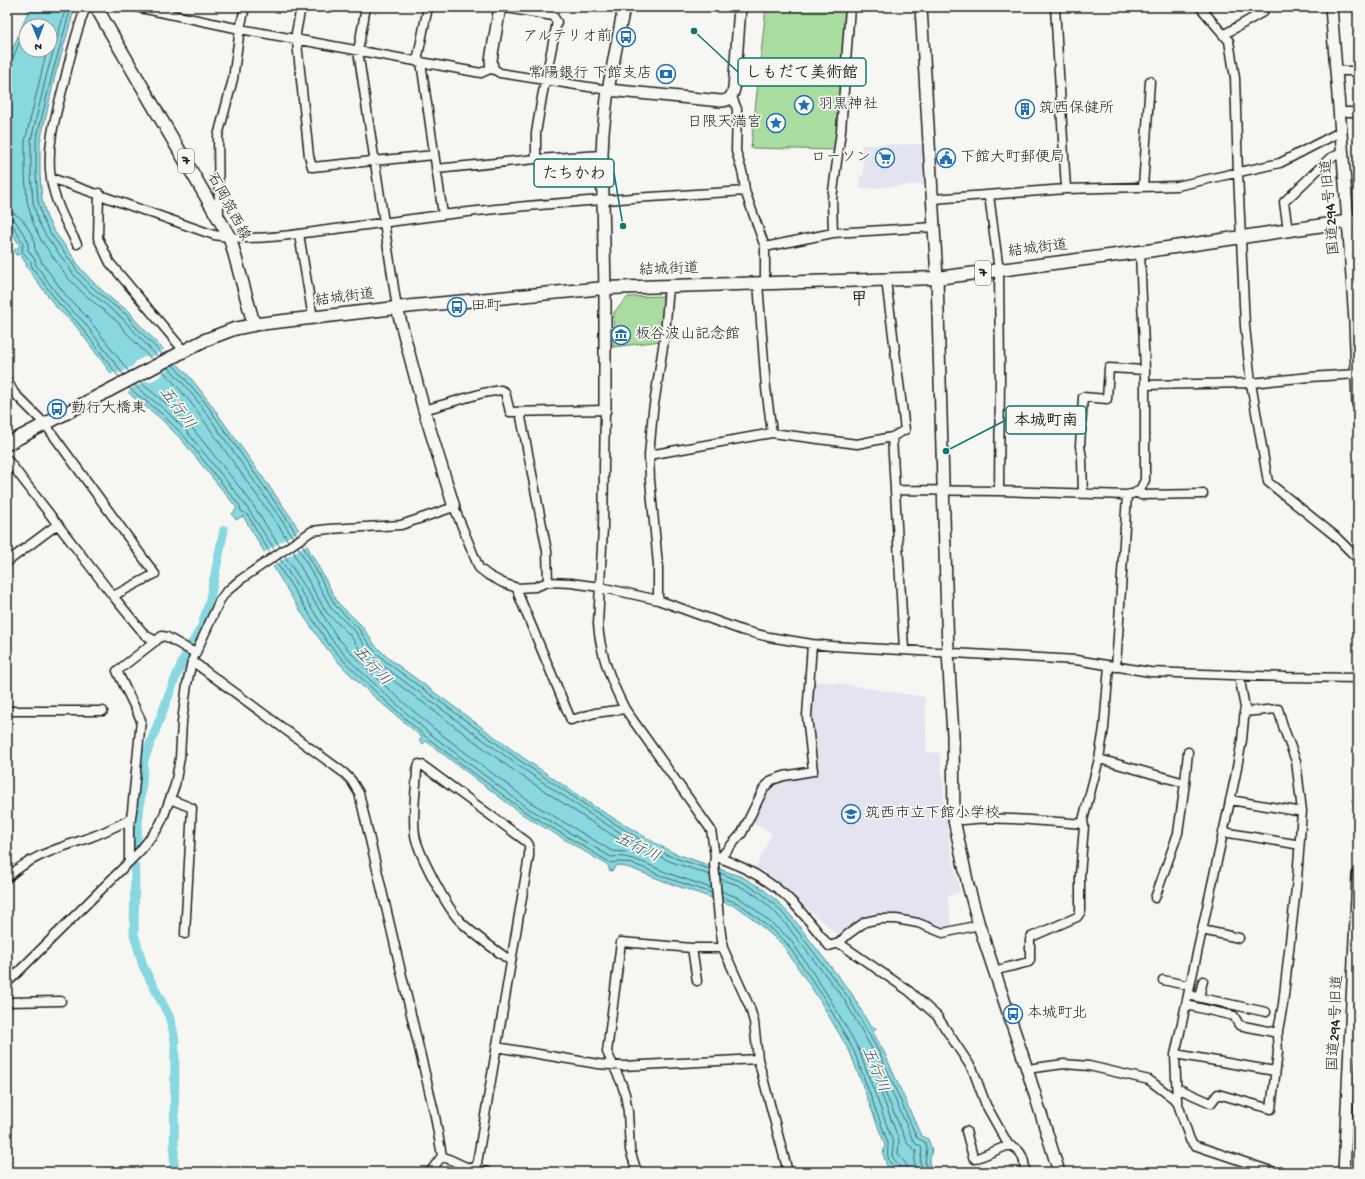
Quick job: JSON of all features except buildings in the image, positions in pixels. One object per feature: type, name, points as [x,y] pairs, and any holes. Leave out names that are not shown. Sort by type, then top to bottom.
[{"type":"main road","name":"石岡筑西線","points":[[96,7],[230,238],[254,325]]},
{"type":"main road","name":"結城街道","points":[[7,444],[182,351],[219,334],[254,325],[397,308],[605,288],[938,278],[1140,252],[1353,221]]},
{"type":"street","points":[[77,244],[63,218],[55,198],[51,178],[50,148],[69,62],[86,7]]},
{"type":"street","points":[[136,7],[240,29],[481,73],[492,68]]},
{"type":"street","points":[[220,219],[218,136],[233,79],[240,29],[245,7]]},
{"type":"street","points":[[301,7],[296,33],[309,156],[312,167],[434,156]]},
{"type":"street","points":[[366,7],[358,51],[397,308],[424,410],[454,507],[479,568],[488,575],[517,588],[535,587],[548,582],[571,583],[600,587],[658,600],[741,630],[768,637],[812,644],[1076,660],[1150,672],[1358,678]]},
{"type":"street","points":[[428,7],[419,62],[443,215]]},
{"type":"street","points":[[492,68],[491,60],[500,7],[553,16],[557,22],[536,133],[536,159]]},
{"type":"street","points":[[624,7],[608,90],[602,155],[605,288],[605,410],[603,527],[598,624],[599,640],[614,687],[625,709],[711,830],[717,857]]},
{"type":"street","points":[[740,7],[734,89],[732,97],[737,109],[736,151],[743,174],[745,191],[765,247],[762,283],[766,388],[772,433]]},
{"type":"street","points":[[833,233],[832,199],[841,131],[850,7]]},
{"type":"street","points":[[921,7],[938,278],[948,652],[953,735],[954,820],[968,885],[979,925],[1059,1172]]},
{"type":"street","points":[[1055,7],[1066,189]]},
{"type":"street","points":[[1200,7],[1229,42],[1236,78],[1238,173],[1245,326],[1251,383],[1268,482],[1334,535],[1358,559]]},
{"type":"street","points":[[1223,35],[1264,12],[1261,7]]},
{"type":"street","name":"国道294号旧道","points":[[1331,7],[1342,153],[1353,221],[1358,404]]},
{"type":"street","points":[[492,68],[500,73],[608,90],[721,101],[726,101],[732,97]]},
{"type":"street","points":[[1336,71],[1358,71]]},
{"type":"street","points":[[1142,187],[1150,81]]},
{"type":"street","points":[[1339,112],[1358,112]]},
{"type":"street","points":[[933,199],[1066,189],[1177,186],[1280,163],[1340,132]]},
{"type":"street","points":[[1288,230],[1284,202],[1330,158],[1342,153]]},
{"type":"street","points":[[436,169],[536,159],[602,155]]},
{"type":"street","points":[[51,178],[99,193],[214,235],[230,238],[253,238],[299,234],[443,215],[602,199],[745,191]]},
{"type":"street","points":[[99,193],[98,238],[110,263],[182,351]]},
{"type":"street","points":[[989,195],[999,271],[1000,374],[998,491]]},
{"type":"street","points":[[765,247],[833,233],[935,227]]},
{"type":"street","points":[[299,234],[313,318]]},
{"type":"street","points":[[896,490],[998,491],[1126,495],[1139,492],[1145,480],[1145,370],[1140,252]]},
{"type":"street","points":[[649,454],[772,433],[857,444],[892,437],[904,430],[886,280]]},
{"type":"street","points":[[658,600],[658,565],[649,454],[653,411],[665,334],[669,286]]},
{"type":"street","points":[[1083,494],[1082,458],[1080,446],[1083,397],[1107,399],[1109,368],[1145,370]]},
{"type":"street","points":[[1145,385],[1251,383],[1357,374]]},
{"type":"street","points":[[7,380],[14,393],[45,424],[155,574],[113,596]]},
{"type":"street","points":[[424,410],[483,393],[502,390],[505,392],[510,412],[605,410]]},
{"type":"street","points":[[520,412],[547,552],[548,582]]},
{"type":"street","points":[[892,437],[904,649]]},
{"type":"street","points":[[7,459],[113,596],[145,635],[156,641]]},
{"type":"street","points":[[1136,492],[1141,495],[1203,494]]},
{"type":"street","points":[[1001,969],[1029,962],[1031,936],[1077,917],[1080,913],[1080,875],[1084,826],[1083,821],[1099,759],[1104,728],[1112,666],[1126,495]]},
{"type":"street","points":[[7,983],[140,851],[158,828],[175,785],[180,758],[182,722],[187,684],[192,661],[220,600],[240,580],[309,533],[329,529],[401,525],[454,507]]},
{"type":"street","points":[[7,562],[58,524]]},
{"type":"street","points":[[517,588],[571,720],[595,713],[625,709]]},
{"type":"street","points":[[129,862],[128,847],[141,720],[117,671],[162,636],[167,637],[195,653]]},
{"type":"street","points":[[788,1172],[758,1059],[754,1022],[750,1008],[723,948],[714,864],[717,857],[742,833],[764,788],[772,780],[784,776],[813,771],[807,716],[812,644]]},
{"type":"street","points":[[192,661],[344,773],[351,780],[359,793],[435,1116],[442,1156],[430,1172]]},
{"type":"street","points":[[1239,675],[1244,712],[1242,740],[1175,1054],[1177,1088],[1178,1102],[1190,1140],[1194,1145],[1274,1172]]},
{"type":"street","points":[[1177,1088],[1212,1103],[1218,1094],[1271,1109],[1278,1052],[1278,1033],[1283,1004],[1297,879],[1302,811],[1296,761],[1278,709],[1244,712]]},
{"type":"street","points":[[7,711],[103,711]]},
{"type":"street","points":[[1155,898],[1178,833],[1188,752]]},
{"type":"street","points":[[1099,759],[1184,783]]},
{"type":"street","points":[[476,1169],[529,856],[529,846],[527,842],[419,764],[417,770],[414,820],[415,835],[423,859],[456,917],[511,961]]},
{"type":"street","points":[[170,799],[192,808],[185,934]]},
{"type":"street","points":[[1230,800],[1297,811]]},
{"type":"street","points":[[7,878],[16,869],[41,855],[131,820]]},
{"type":"street","points":[[963,820],[1019,820],[1082,824],[1083,821]]},
{"type":"street","points":[[1223,832],[1295,844]]},
{"type":"street","points":[[717,857],[762,878],[791,900],[829,946],[839,943],[855,928],[865,922],[879,919],[896,919],[918,923],[943,933],[979,925]]},
{"type":"street","name":"国道294号旧道","points":[[1344,1172],[1358,875]]},
{"type":"street","points":[[1202,930],[1239,938]]},
{"type":"street","points":[[637,1172],[630,1150],[628,1112],[625,1094],[607,1052],[621,942],[692,948],[723,948]]},
{"type":"street","points":[[839,943],[909,991],[937,1016],[973,1070],[986,1105],[1009,1146]]},
{"type":"street","points":[[692,948],[697,981]]},
{"type":"street","points":[[1163,980],[1200,997],[1266,1012]]},
{"type":"street","points":[[1200,997],[1203,981]]},
{"type":"street","points":[[7,1002],[60,1001]]},
{"type":"street","points":[[1186,1005],[1234,1016],[1238,1026],[1278,1033]]},
{"type":"street","points":[[496,1047],[614,1066],[758,1059]]},
{"type":"street","points":[[1175,1054],[1276,1071]]},
{"type":"street","points":[[1034,1068],[1064,1064],[1089,1066],[1141,1078],[1149,1080],[1178,1102]]},
{"type":"street","points":[[1347,1121],[1358,1123]]},
{"type":"street","points":[[966,1131],[973,1157],[975,1159],[1009,1146],[1015,1147],[1022,1154],[1025,1163],[1025,1172]]},
{"type":"street","points":[[442,1156],[464,1166],[487,1172]]},
{"type":"shaded area","points":[[923,144],[925,184],[860,189],[859,176],[864,175],[861,145]]},
{"type":"shaded area","name":"筑西市立下館小学校","points":[[814,682],[830,682],[925,697],[927,752],[940,753],[951,852],[960,892],[947,897],[952,929],[942,930],[917,919],[860,922],[851,926],[841,938],[767,873],[756,868],[772,833],[751,823],[765,797],[771,789],[780,782],[817,774],[811,715]]},
{"type":"green space","points":[[766,7],[848,7],[839,150],[751,148]]},
{"type":"green space","points":[[664,296],[661,341],[613,347],[614,312],[628,297]]},
{"type":"water","name":"五行川","points":[[30,7],[75,7],[55,76],[40,142],[40,174],[42,200],[47,218],[54,231],[80,268],[115,302],[130,312],[135,320],[189,376],[293,520],[338,603],[361,625],[375,645],[388,658],[522,757],[595,807],[674,853],[742,877],[763,889],[777,901],[792,917],[852,994],[871,1028],[875,1027],[876,1029],[873,1032],[884,1052],[921,1136],[928,1139],[932,1150],[929,1162],[932,1172],[894,1172],[887,1166],[883,1154],[885,1145],[850,1052],[819,999],[782,944],[746,913],[735,906],[630,868],[617,865],[612,871],[609,870],[609,866],[522,814],[426,741],[423,744],[419,741],[422,737],[370,693],[334,658],[302,614],[243,516],[236,520],[232,514],[237,508],[181,439],[159,417],[132,396],[113,376],[76,326],[56,307],[26,266],[27,265],[20,254],[16,255],[14,250],[20,246],[7,224],[7,63],[18,36],[18,58],[58,58],[58,18],[25,18]]},
{"type":"pier","points":[[165,349],[181,365],[176,364],[165,370],[161,376],[150,382],[145,381],[127,393],[110,375],[115,372],[120,373],[133,366],[136,361],[146,356],[151,357]]},
{"type":"pier","points":[[301,529],[309,543],[272,567],[263,553]]},
{"type":"waterway","points":[[191,645],[201,628],[209,603],[224,530]]},
{"type":"waterway","points":[[136,845],[144,760],[186,654]]},
{"type":"waterway","points":[[135,867],[134,934],[143,966],[169,1016],[175,1042]]},
{"type":"waterway","points":[[174,1172],[175,1047]]},
{"type":"place","name":"しもだて美術館","points":[[694,31]]},
{"type":"place","name":"アルテリオ前","points":[[626,37]]},
{"type":"place","name":"常陽銀行 下館支店","points":[[666,74]]},
{"type":"place","name":"羽黒神社","points":[[804,105]]},
{"type":"place","name":"筑西保健所","points":[[1025,109]]},
{"type":"place","name":"日限天満宮","points":[[776,123]]},
{"type":"place","name":"ローソン","points":[[885,158]]},
{"type":"place","name":"下館大町郵便局","points":[[946,158]]},
{"type":"place","name":"たちかわ","points":[[623,226]]},
{"type":"place","name":"田町","points":[[457,307]]},
{"type":"place","name":"板谷波山記念館","points":[[621,335]]},
{"type":"place","name":"勤行大橋東","points":[[57,409]]},
{"type":"place","name":"本城町南","points":[[946,451]]},
{"type":"place","name":"筑西市立下館小学校","points":[[851,814]]},
{"type":"place","name":"本城町北","points":[[1013,1014]]},
{"type":"district","name":"甲","points":[[859,301]]}]
